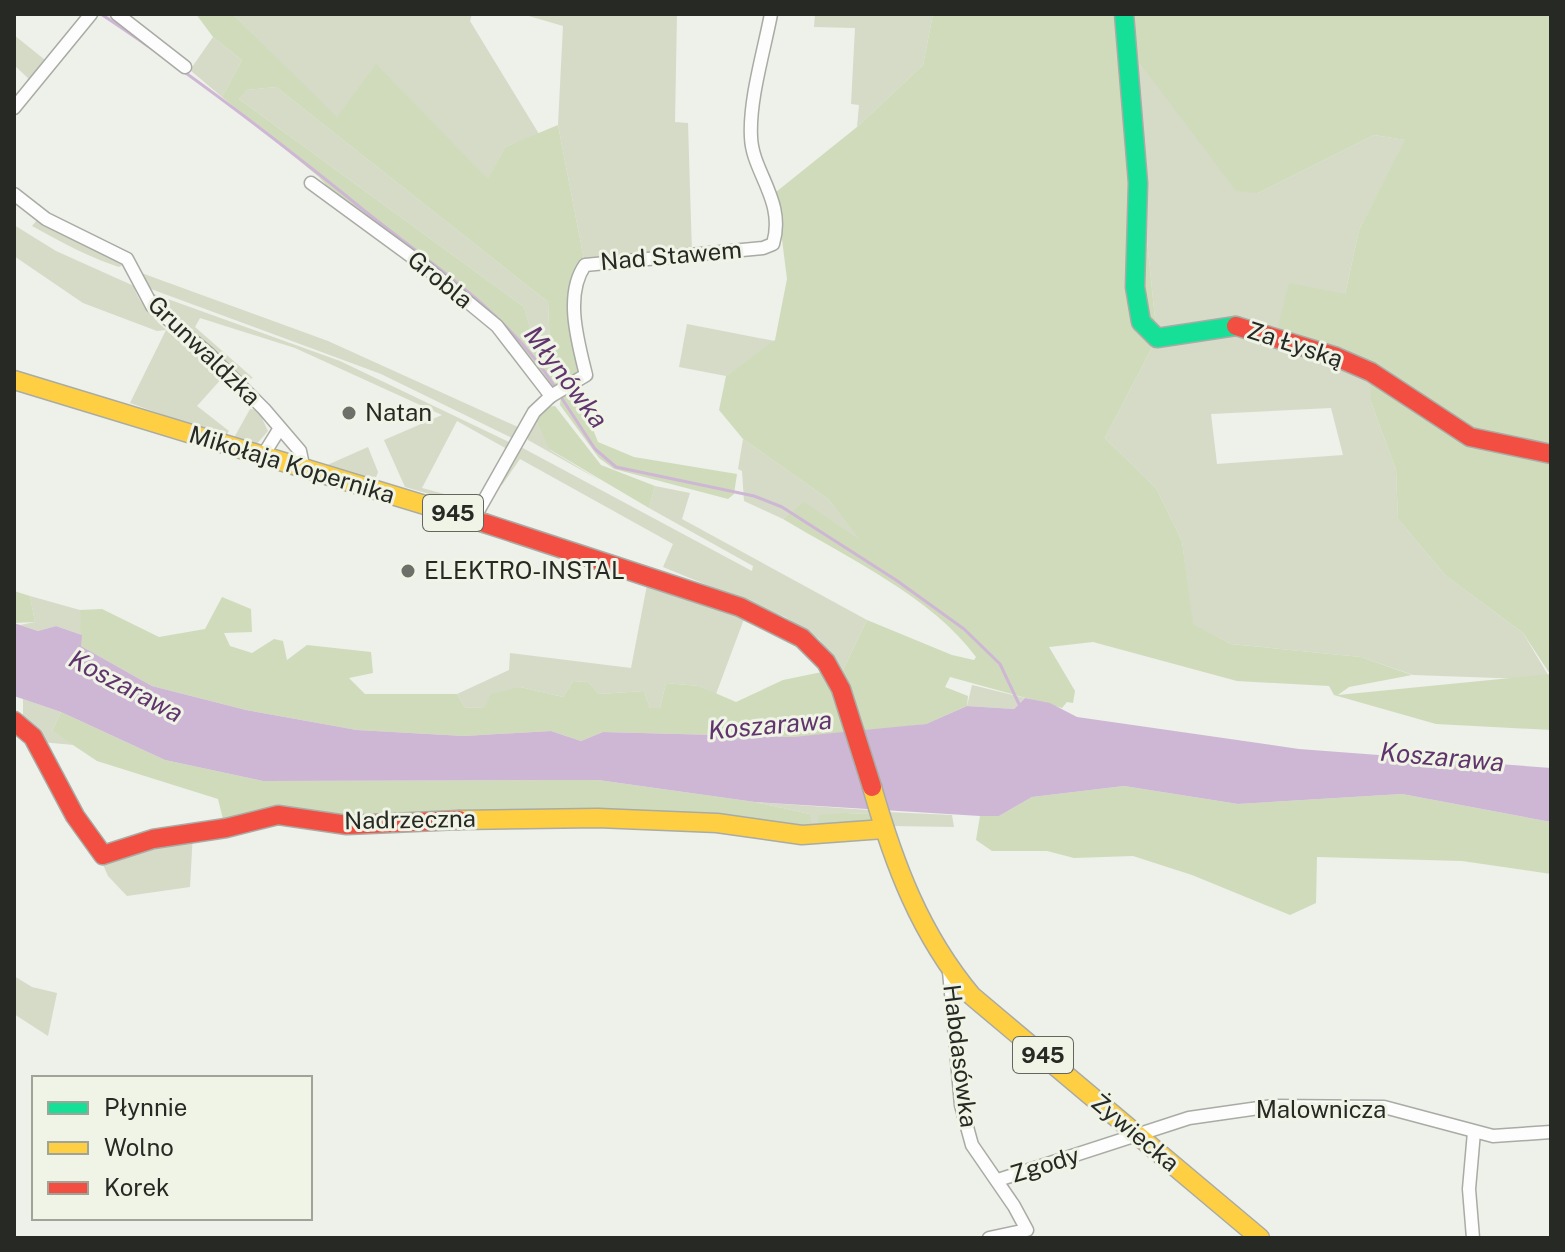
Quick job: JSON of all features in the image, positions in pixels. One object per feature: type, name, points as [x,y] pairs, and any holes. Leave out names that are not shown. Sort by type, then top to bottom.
[{"type":"street","points":[[14,108],[91,14]]},
{"type":"street","points":[[117,14],[185,67]]},
{"type":"street","name":"Nad Stawem","points":[[473,520],[534,412],[551,396],[586,375],[575,323],[577,279],[585,265],[763,248],[773,244],[777,232],[770,192],[750,138],[771,14]]},
{"type":"street","name":"Za Łyską","points":[[1124,14],[1138,183],[1135,287],[1141,322],[1157,338],[1238,326],[1334,356],[1371,372],[1470,437],[1551,454]]},
{"type":"street","name":"Grobla","points":[[311,183],[423,265],[497,326],[551,396]]},
{"type":"street","name":"Grunwaldzka","points":[[14,194],[46,219],[111,248],[127,259],[152,306],[208,353],[280,428],[300,451],[304,470]]},
{"type":"street","name":"Mikołaja Kopernika","points":[[14,380],[572,550],[783,627],[821,656],[834,673],[849,710],[884,829]]},
{"type":"street","points":[[262,457],[280,428]]},
{"type":"street","name":"Nadrzeczna","points":[[14,721],[33,737],[75,816],[103,855],[153,839],[278,815],[347,825],[499,818],[598,818],[717,823],[802,835],[884,829]]},
{"type":"street","name":"Żywiecka","points":[[884,829],[918,922],[949,971],[972,996],[1260,1238]]},
{"type":"street","name":"Habdasówka","points":[[949,971],[961,1105],[972,1145],[998,1180],[1030,1234],[989,1238]]},
{"type":"street","name":"Malownicza","points":[[1139,1136],[1189,1118],[1273,1106],[1384,1107],[1493,1136],[1551,1132]]},
{"type":"street","points":[[1473,1238],[1469,1189],[1474,1132]]},
{"type":"street","name":"Zgody","points":[[998,1180],[1139,1136]]},
{"type":"green space","points":[[196,14],[233,14],[337,117],[376,64],[488,179],[505,147],[558,125],[585,265],[577,279],[580,374],[553,392],[500,327],[334,194],[319,177],[222,97],[242,60],[213,37]],"holes":[[[276,87],[548,302],[550,347],[535,346],[524,307],[239,99],[246,90]]]},
{"type":"green space","points":[[233,14],[472,14],[470,21],[539,134],[505,147],[488,180],[376,65],[337,118]]},
{"type":"green space","points":[[522,14],[677,14],[675,122],[688,123],[692,254],[585,265],[558,125],[563,26]]},
{"type":"green space","points":[[815,14],[933,14],[923,65],[857,127],[859,105],[851,104],[855,28],[814,27]]},
{"type":"green space","points":[[933,14],[1551,14],[1551,730],[1436,724],[1334,695],[1329,686],[1237,681],[1093,642],[1049,647],[1075,691],[1073,703],[1067,702],[1062,708],[950,677],[945,687],[968,696],[967,706],[926,724],[863,732],[842,672],[867,620],[952,655],[974,660],[976,657],[958,635],[913,597],[783,519],[804,502],[860,540],[828,499],[743,439],[719,410],[726,376],[775,340],[787,279],[776,192],[857,127],[923,65]],"holes":[[[1127,46],[1236,191],[1258,193],[1374,135],[1405,140],[1359,230],[1345,294],[1289,283],[1275,338],[1370,372],[1371,402],[1396,470],[1398,519],[1446,576],[1523,633],[1550,674],[1338,695],[1349,687],[1412,675],[1361,657],[1231,644],[1193,624],[1182,541],[1156,488],[1105,438],[1157,338]]]},
{"type":"green space","points":[[14,35],[50,64],[19,102],[28,78],[14,65]]},
{"type":"green space","points":[[213,37],[242,60],[222,97],[190,70]]},
{"type":"green space","points":[[1127,45],[1258,193],[1374,135],[1406,140],[1359,230],[1345,294],[1371,372],[1371,402],[1396,470],[1398,519],[1446,576],[1523,633],[1551,680],[1413,675],[1361,657],[1231,644],[1192,624],[1182,541],[1156,488],[1105,438],[1157,338]],"holes":[[[1331,408],[1343,455],[1217,464],[1211,414]]]},
{"type":"green space","points":[[276,87],[548,302],[550,348],[535,347],[524,307],[239,99],[245,90]]},
{"type":"green space","points":[[38,219],[123,265],[119,267],[96,259],[32,226]]},
{"type":"green space","points":[[14,225],[56,251],[134,286],[147,310],[159,323],[223,377],[197,406],[229,431],[225,437],[130,403],[166,330],[157,331],[83,303],[14,256]]},
{"type":"green space","points":[[136,271],[328,341],[518,427],[512,438],[381,374],[140,285]]},
{"type":"green space","points":[[151,293],[340,361],[511,443],[507,449],[457,421],[422,488],[474,502],[471,506],[405,487],[384,440],[442,415],[295,348],[200,318],[195,327],[253,378],[246,380],[159,308]]},
{"type":"green space","points":[[687,324],[775,341],[726,376],[679,367]]},
{"type":"green space","points":[[576,386],[598,442],[634,457],[737,474],[734,494],[728,499],[614,469],[599,458],[560,405],[561,395]]},
{"type":"green space","points":[[555,406],[601,465],[655,486],[649,508],[549,449],[535,418],[547,407]]},
{"type":"green space","points":[[250,409],[258,410],[268,431],[255,446],[235,436]]},
{"type":"green space","points":[[535,418],[550,450],[601,481],[528,440],[526,436]]},
{"type":"green space","points":[[743,439],[828,499],[863,543],[804,503],[783,519],[744,501],[742,471],[738,469]]},
{"type":"green space","points":[[519,446],[752,571],[753,566],[649,508],[655,486],[690,493],[682,519],[867,620],[842,672],[819,639],[785,617],[663,567],[673,544],[520,459],[502,485],[498,481]]},
{"type":"green space","points":[[368,447],[378,472],[375,480],[325,466]]},
{"type":"green space","points":[[647,585],[744,619],[716,694],[699,686],[666,683],[660,708],[650,708],[644,691],[599,694],[588,682],[573,681],[563,697],[520,687],[485,707],[465,708],[457,694],[509,670],[510,653],[631,668]]},
{"type":"green space","points":[[14,591],[30,596],[35,622],[14,623]]},
{"type":"green space","points":[[30,596],[80,610],[82,635],[56,626],[38,631],[20,625],[35,622]]},
{"type":"green space","points":[[222,597],[251,609],[252,632],[224,633],[230,646],[252,653],[274,639],[283,641],[287,660],[307,645],[371,652],[373,673],[349,678],[365,694],[457,694],[465,708],[485,707],[491,694],[520,687],[563,697],[573,681],[588,682],[599,694],[644,691],[650,708],[660,708],[666,683],[699,686],[736,702],[783,680],[822,672],[837,699],[848,733],[792,737],[603,732],[581,741],[551,731],[464,736],[357,730],[246,710],[152,686],[81,646],[80,610],[102,609],[159,637],[205,629]]},
{"type":"green space","points":[[972,685],[1025,698],[1014,709],[967,706]]},
{"type":"green space","points":[[23,699],[61,712],[52,731],[74,745],[41,742],[23,719]]},
{"type":"green space","points":[[61,712],[165,760],[263,781],[598,780],[755,802],[810,814],[812,825],[801,831],[718,820],[224,823],[218,799],[97,761],[52,731]]},
{"type":"green space","points":[[1124,786],[1238,804],[1402,794],[1551,822],[1551,874],[1462,861],[1317,857],[1316,903],[1290,915],[1192,875],[1133,856],[1074,858],[1047,851],[992,851],[976,840],[980,816],[999,816],[1032,797]]},
{"type":"green space","points":[[755,802],[869,810],[870,814],[846,813],[828,831],[802,835],[810,814]]},
{"type":"green space","points":[[887,812],[952,815],[954,827],[892,826]]},
{"type":"green space","points":[[870,814],[874,827],[828,831],[818,822],[819,815]]},
{"type":"green space","points":[[193,832],[190,887],[127,896],[108,876],[101,860]]},
{"type":"green space","points":[[14,976],[32,987],[57,993],[48,1036],[14,1014]]},
{"type":"water","name":"Koszarawa","points":[[14,623],[38,631],[56,626],[82,635],[81,646],[152,686],[246,710],[357,730],[464,736],[551,731],[581,741],[603,732],[792,737],[926,724],[967,706],[1014,709],[1025,698],[1050,703],[1077,717],[1299,749],[1551,768],[1551,822],[1402,794],[1238,804],[1124,786],[1032,797],[999,816],[980,816],[755,802],[598,780],[263,781],[165,760],[61,712],[14,696]]},
{"type":"waterway","name":"Młynówka","points":[[101,14],[228,104],[460,285],[511,332],[555,387]]},
{"type":"waterway","name":"Młynówka","points":[[559,394],[595,449],[616,467],[754,496],[782,507],[896,580],[964,629],[1000,664],[1019,704]]},
{"type":"traffic: fast","points":[[1124,14],[1138,183],[1135,287],[1141,322],[1157,338],[1236,326]]},
{"type":"traffic: slow","points":[[14,380],[484,523]]},
{"type":"traffic: slow","points":[[872,787],[900,871],[923,923],[972,996],[1260,1238]]},
{"type":"traffic: slow","points":[[459,820],[598,818],[717,823],[802,835],[884,829]]},
{"type":"traffic: jam","points":[[1236,326],[1334,356],[1371,372],[1470,437],[1551,454]]},
{"type":"traffic: jam","points":[[484,523],[740,607],[802,638],[826,662],[841,689],[872,787]]},
{"type":"traffic: jam","points":[[14,721],[33,737],[75,816],[103,855],[153,839],[226,828],[278,815],[347,825],[459,820]]},
{"type":"place","name":"Natan","points":[[349,413]]},
{"type":"place","name":"ELEKTRO-INSTAL","points":[[408,571]]}]
